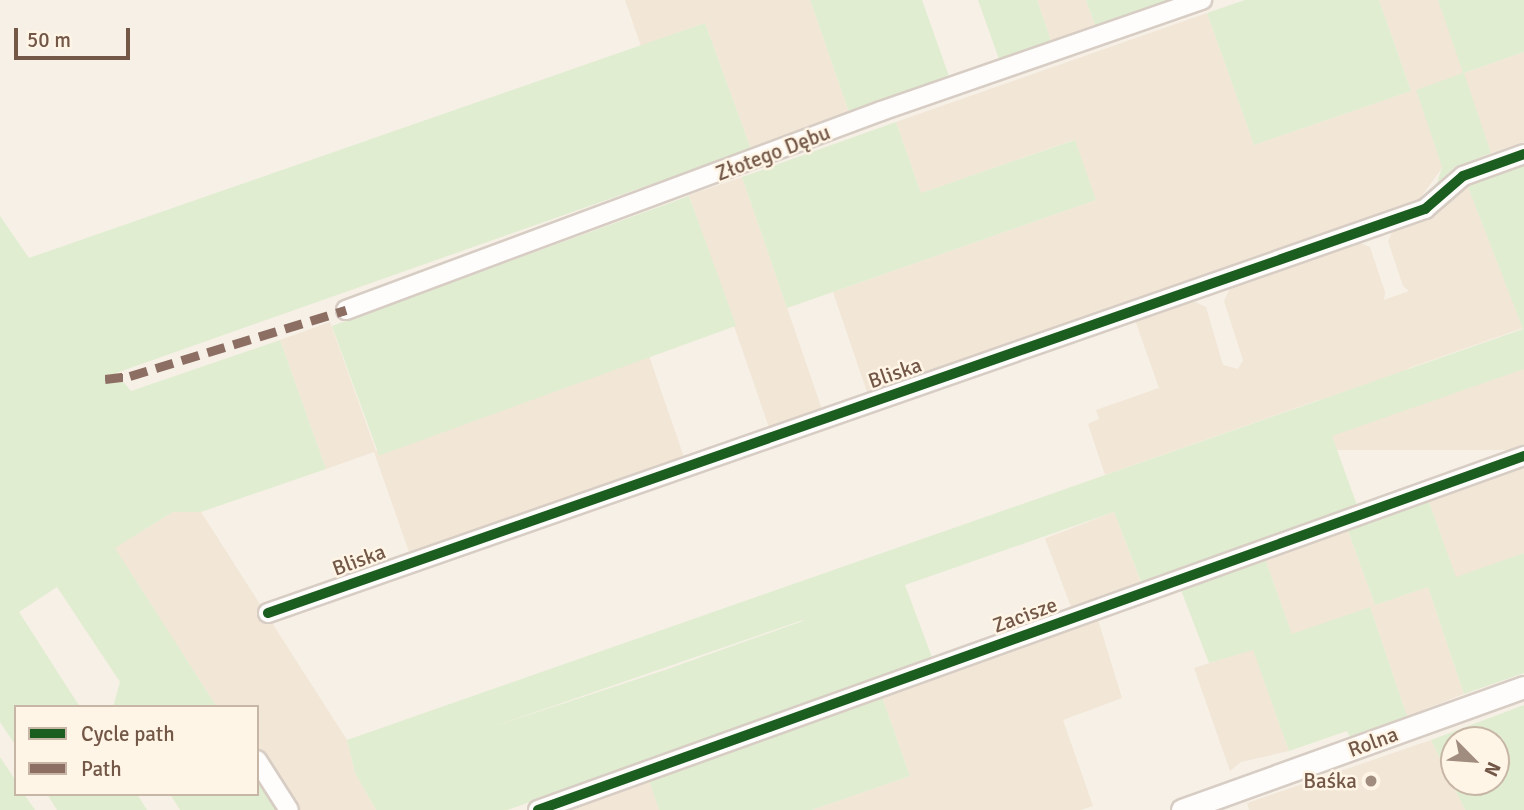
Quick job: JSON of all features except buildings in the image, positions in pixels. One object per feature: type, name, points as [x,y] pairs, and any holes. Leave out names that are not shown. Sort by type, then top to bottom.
[{"type":"street","name":"Złotego Dębu","points":[[346,310],[881,111],[1202,0]]},
{"type":"street","name":"Bliska","points":[[268,613],[1425,209],[1462,176],[1524,154]]},
{"type":"street","name":"Zacisze","points":[[538,810],[1524,456]]},
{"type":"street","name":"Rolna","points":[[1182,810],[1524,687]]},
{"type":"street","points":[[259,763],[289,810]]},
{"type":"shaded area","points":[[625,0],[810,0],[850,115],[751,149],[705,23],[641,46]]},
{"type":"shaded area","points":[[1037,0],[1086,0],[1096,28],[1052,43]]},
{"type":"shaded area","points":[[1379,0],[1438,0],[1464,73],[1524,52],[1524,142],[1491,153],[1463,73],[1442,168],[1418,201],[867,392],[833,292],[1096,200],[1074,140],[921,193],[896,122],[1207,13],[1254,145],[1411,91]]},
{"type":"shaded area","points":[[742,177],[822,409],[769,427],[689,195]]},
{"type":"shaded area","points":[[1466,182],[1523,328],[1105,475],[1088,424],[1099,419],[1096,410],[1159,388],[1135,320],[1191,300],[1206,307],[1223,365],[1238,369],[1243,360],[1224,301],[1231,286],[1358,242],[1370,247],[1385,292],[1384,300],[1409,291],[1403,286],[1388,241],[1393,230],[1427,218]]},
{"type":"shaded area","points":[[330,322],[376,451],[649,356],[684,457],[409,552],[374,452],[326,469],[280,340]]},
{"type":"shaded area","points":[[1321,369],[1524,369],[1524,450],[1321,450]]},
{"type":"shaded area","points":[[1524,468],[1524,553],[1456,578],[1429,502]]},
{"type":"shaded area","points":[[173,512],[201,512],[347,740],[355,773],[376,810],[296,810],[259,753],[259,705],[216,705],[114,548]]},
{"type":"shaded area","points":[[1114,512],[1143,587],[1074,613],[1045,539]]},
{"type":"shaded area","points":[[1348,531],[1375,605],[1428,587],[1464,694],[1407,716],[1370,607],[1292,635],[1265,559]]},
{"type":"shaded area","points":[[1098,620],[1122,698],[1063,720],[1093,806],[1081,810],[812,810],[910,776],[882,697]]},
{"type":"shaded area","points":[[1253,649],[1289,751],[1241,762],[1230,771],[1194,668]]},
{"type":"shaded area","points":[[1431,740],[1440,759],[1440,796],[1458,796],[1465,810],[1249,810],[1247,803]]},
{"type":"shaded area","points":[[649,780],[659,810],[566,810]]},
{"type":"green space","points":[[810,0],[922,0],[950,79],[850,115]]},
{"type":"green space","points":[[978,0],[1037,0],[1052,43],[1000,62]]},
{"type":"green space","points":[[1086,0],[1180,0],[1096,28]]},
{"type":"green space","points":[[1245,0],[1379,0],[1411,91],[1254,145],[1207,13]]},
{"type":"green space","points":[[1438,0],[1524,0],[1524,52],[1464,73],[1491,153],[1455,167],[1437,183],[1442,167],[1416,90],[1463,73]]},
{"type":"green space","points":[[705,23],[751,149],[116,373],[131,391],[280,340],[326,469],[201,512],[173,512],[115,548],[216,705],[114,705],[120,682],[57,587],[19,612],[79,705],[14,705],[14,743],[0,722],[0,216],[29,258]]},
{"type":"green space","points":[[896,122],[921,193],[1075,140],[1096,200],[787,308],[742,177]]},
{"type":"green space","points":[[1524,161],[1524,369],[1332,436],[1358,508],[1143,587],[1114,512],[905,585],[933,660],[507,810],[376,810],[355,773],[347,740],[1523,329],[1466,182]],"holes":[[[803,620],[665,670],[486,729]]]},
{"type":"green space","points":[[689,196],[736,326],[379,456],[332,326]]},
{"type":"green space","points":[[1429,502],[1456,577],[1524,553],[1524,673],[1464,694],[1428,587],[1375,605],[1348,531]]},
{"type":"green space","points":[[1265,559],[1292,634],[1370,607],[1407,716],[1350,737],[1347,731],[1289,751],[1253,650],[1209,663],[1181,590]]},
{"type":"green space","points":[[882,697],[910,776],[812,810],[659,810],[649,780]]},
{"type":"green space","points":[[1524,705],[1524,810],[1465,810],[1458,796],[1510,796],[1510,726],[1468,726]]},
{"type":"green space","points":[[1440,737],[1440,759],[1431,740]]},
{"type":"green space","points":[[0,757],[14,778],[14,796],[25,796],[35,810],[0,810]]},
{"type":"green space","points":[[259,773],[282,810],[180,810],[171,796],[259,796]]},
{"type":"green space","points":[[48,796],[138,796],[147,810],[57,810]]},
{"type":"marked path","points":[[105,379],[130,376],[346,310]]},
{"type":"cycle path","points":[[268,613],[1425,209],[1463,176],[1524,154]]},
{"type":"cycle path","points":[[538,810],[1524,456]]},
{"type":"place","name":"Baśka","points":[[1371,781]]}]
